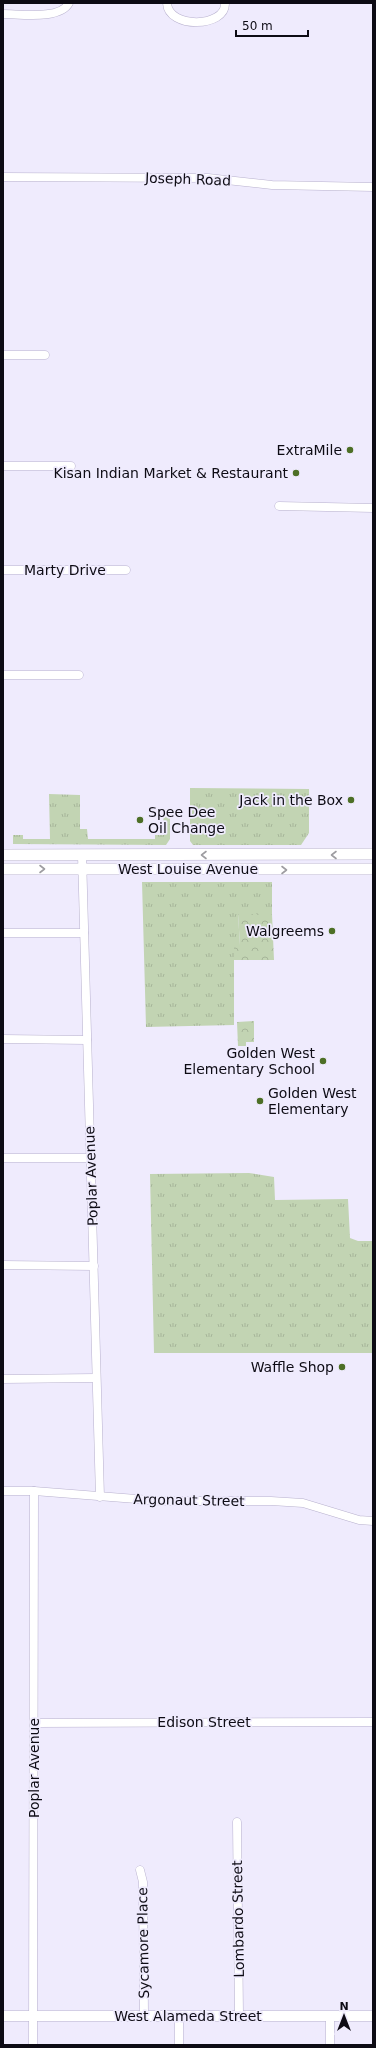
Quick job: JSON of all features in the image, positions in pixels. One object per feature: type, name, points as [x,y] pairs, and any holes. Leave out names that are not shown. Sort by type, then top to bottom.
[{"type":"main road","name":"West Louise Avenue","points":[[3,855],[373,854]]},
{"type":"main road","name":"West Louise Avenue","points":[[3,869],[373,869]]},
{"type":"street","points":[[3,14],[55,14],[65,9],[69,3]]},
{"type":"street","points":[[167,3],[170,14],[177,19],[186,20],[212,20],[220,16],[225,7],[225,3]]},
{"type":"street","name":"Joseph Road","points":[[3,177],[208,178],[272,185],[373,187]]},
{"type":"street","points":[[3,355],[45,355]]},
{"type":"street","points":[[3,466],[71,466]]},
{"type":"street","points":[[279,506],[373,508]]},
{"type":"street","name":"Marty Drive","points":[[3,570],[126,570]]},
{"type":"street","points":[[3,675],[79,675]]},
{"type":"street","name":"Poplar Avenue","points":[[82,855],[100,1497]]},
{"type":"street","points":[[3,933],[84,933]]},
{"type":"street","points":[[3,1039],[87,1040]]},
{"type":"street","points":[[3,1158],[91,1158]]},
{"type":"street","points":[[3,1265],[94,1266]]},
{"type":"street","points":[[3,1378],[96,1378]]},
{"type":"street","name":"Argonaut Street","points":[[3,1491],[34,1491],[162,1501],[271,1501],[303,1503],[359,1520],[373,1521]]},
{"type":"street","name":"Poplar Avenue","points":[[32,2045],[34,1491]]},
{"type":"street","name":"Edison Street","points":[[34,1723],[373,1722]]},
{"type":"street","name":"Lombardo Street","points":[[237,1822],[239,2016]]},
{"type":"street","name":"Sycamore Place","points":[[140,1870],[143,1882],[144,2016]]},
{"type":"street","name":"West Alameda Street","points":[[3,2016],[373,2016]]},
{"type":"street","points":[[179,2016],[179,2045]]},
{"type":"street","points":[[330,2016],[330,2045]]},
{"type":"green space","points":[[190,788],[309,789],[309,833],[301,845],[193,845],[190,841]]},
{"type":"green space","points":[[49,794],[80,795],[80,829],[87,829],[88,839],[155,839],[155,835],[164,835],[163,810],[170,809],[170,839],[166,845],[13,844],[13,835],[23,835],[23,839],[50,839]]},
{"type":"green space","points":[[142,882],[272,882],[272,914],[238,914],[240,945],[234,946],[234,1025],[146,1027]]},
{"type":"green space","points":[[238,914],[272,914],[274,960],[234,960],[234,945],[240,945]]},
{"type":"green space","points":[[254,1021],[254,1042],[246,1042],[246,1046],[238,1046],[237,1022]]},
{"type":"green space","points":[[249,1173],[274,1177],[275,1200],[348,1199],[350,1238],[358,1241],[373,1241],[373,1353],[154,1353],[150,1174]]},
{"type":"place","name":"ExtraMile","points":[[350,450]]},
{"type":"place","name":"Kisan Indian Market & Restaurant","points":[[296,473]]},
{"type":"place","name":"Jack in the Box","points":[[351,800]]},
{"type":"place","name":"Spee Dee Oil Change","points":[[140,820]]},
{"type":"place","name":"Walgreems","points":[[332,931]]},
{"type":"place","name":"Golden West Elementary School","points":[[323,1061]]},
{"type":"place","name":"Golden West Elementary","points":[[260,1101]]},
{"type":"place","name":"Waffle Shop","points":[[342,1367]]}]
